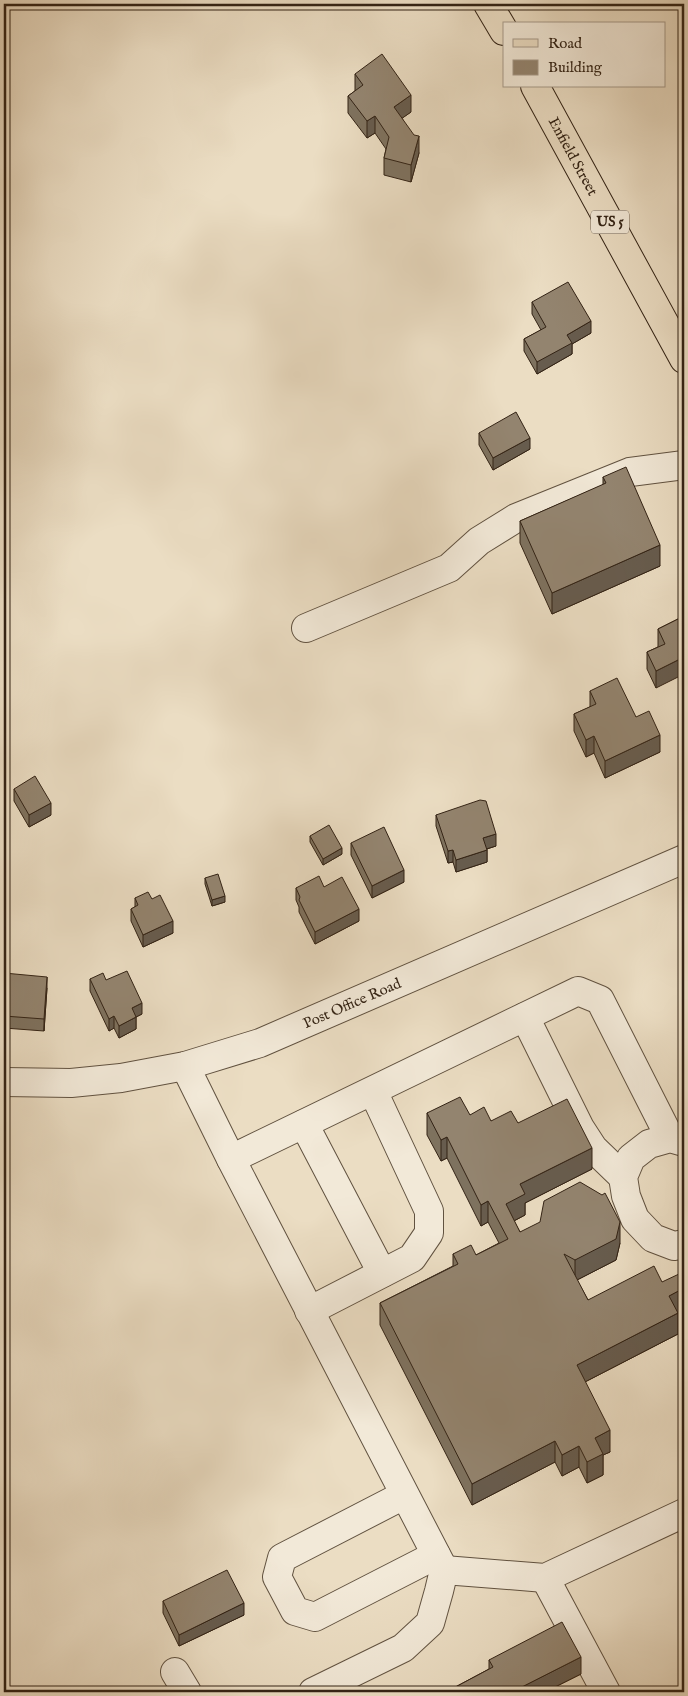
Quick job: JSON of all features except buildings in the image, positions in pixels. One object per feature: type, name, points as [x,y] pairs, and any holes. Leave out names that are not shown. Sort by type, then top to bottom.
[{"type":"main road","points":[[488,4],[503,29]]},
{"type":"main road","name":"Enfield Street","points":[[536,88],[684,358]]},
{"type":"street","points":[[306,628],[449,568],[479,541],[516,518],[630,472],[684,465]]},
{"type":"street","name":"Post Office Road","points":[[4,1082],[70,1083],[121,1078],[185,1066],[269,1039],[684,859]]},
{"type":"street","points":[[231,1159],[578,991],[600,1000],[677,1140],[649,1144],[631,1158],[623,1177],[626,1196],[635,1219],[653,1238],[674,1246],[684,1244]]},
{"type":"street","points":[[525,1017],[580,1128],[593,1148],[623,1177]]},
{"type":"street","points":[[185,1066],[309,1311],[440,1562],[439,1592],[430,1623],[403,1648],[313,1692]]},
{"type":"street","points":[[309,1311],[412,1258],[429,1234],[429,1211],[373,1091]]},
{"type":"street","points":[[304,1124],[382,1273]]},
{"type":"street","points":[[404,1495],[282,1558],[277,1577],[295,1611],[315,1617],[440,1562],[545,1578],[684,1513]]},
{"type":"street","points":[[545,1578],[606,1692]]}]
